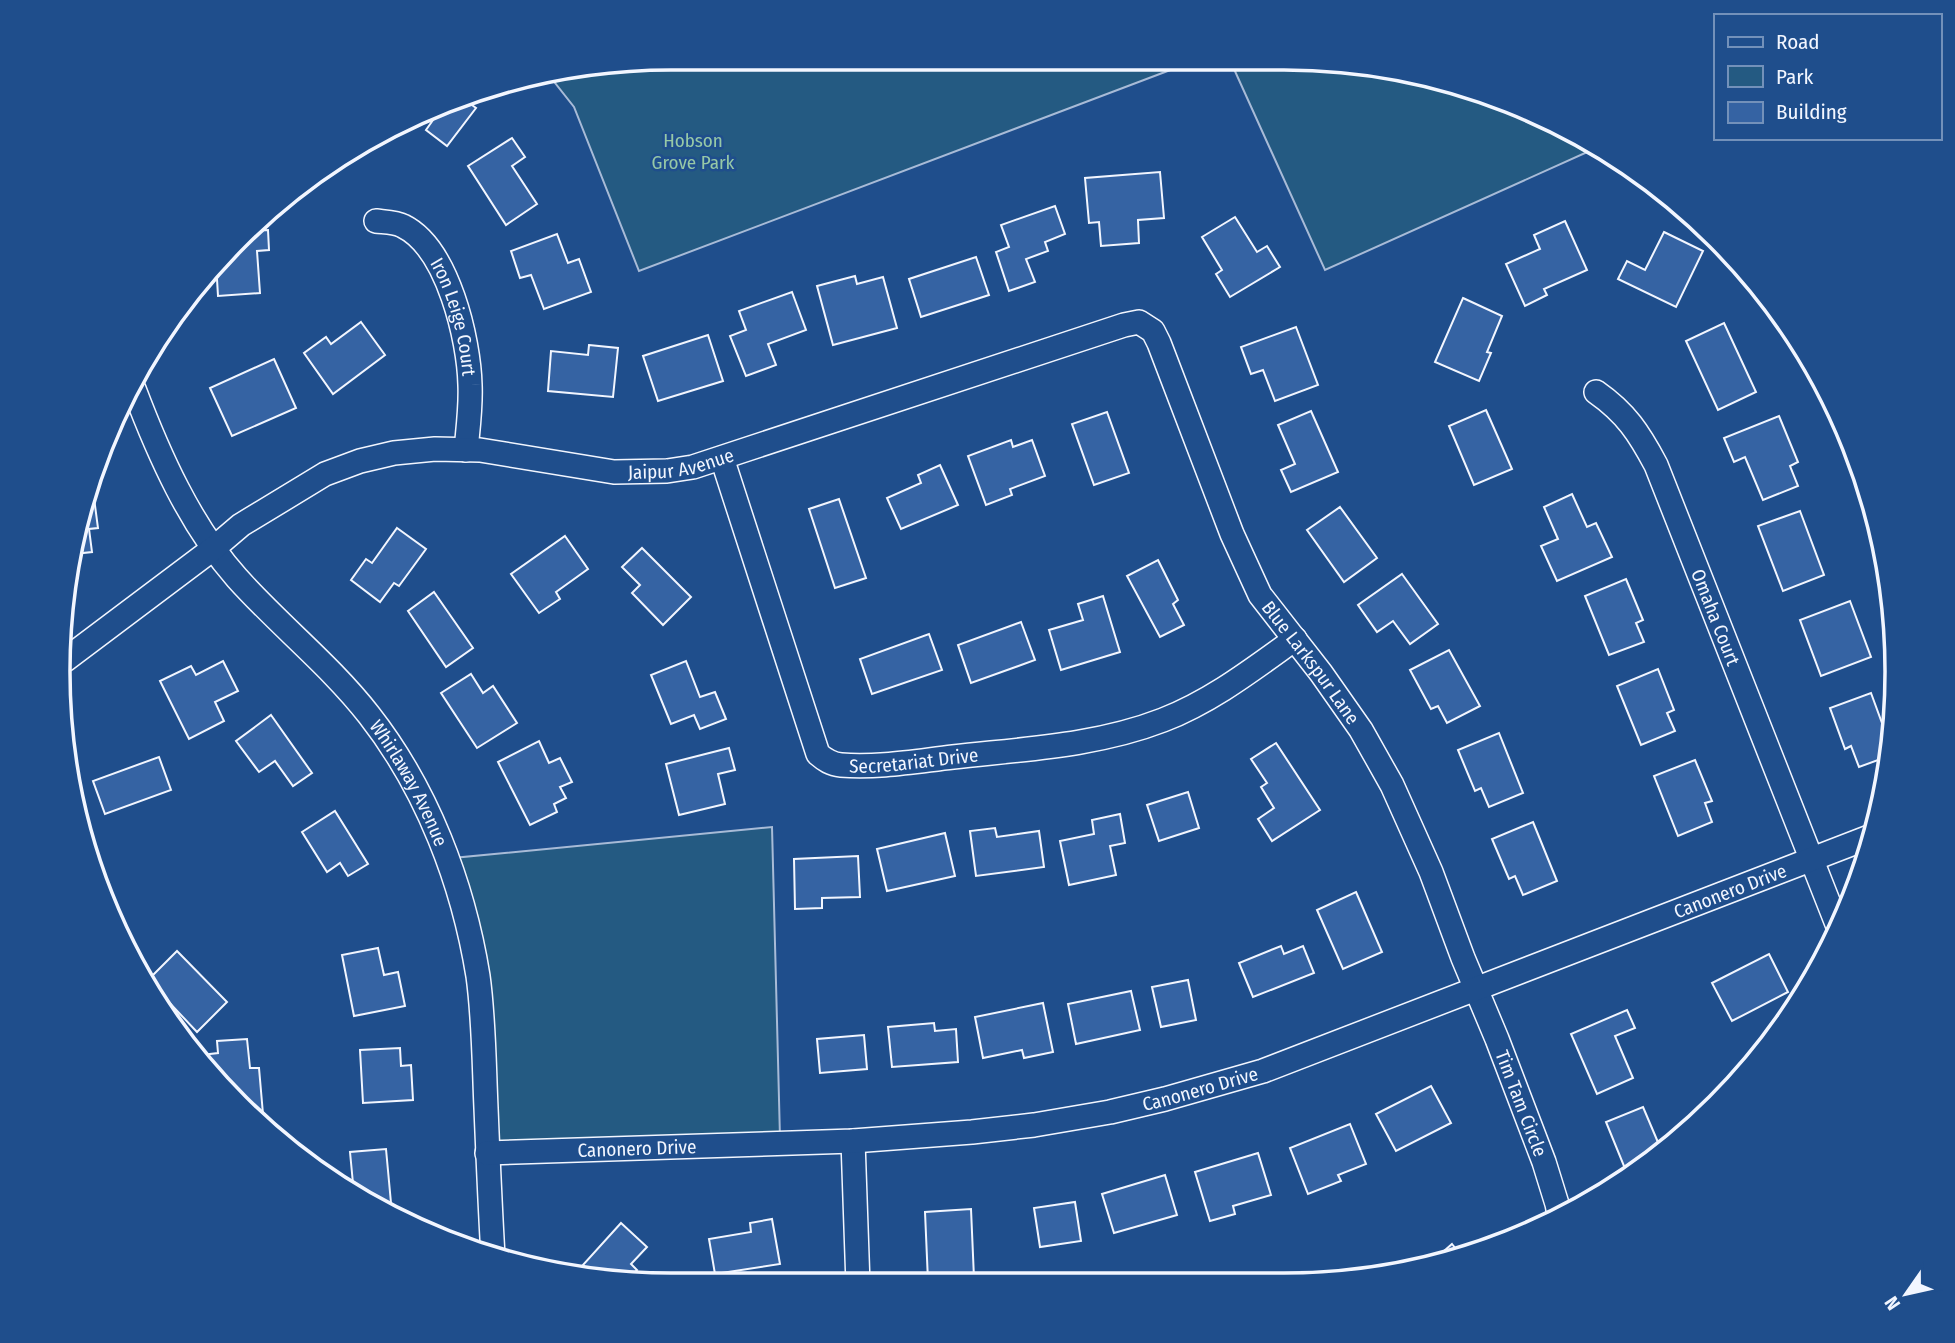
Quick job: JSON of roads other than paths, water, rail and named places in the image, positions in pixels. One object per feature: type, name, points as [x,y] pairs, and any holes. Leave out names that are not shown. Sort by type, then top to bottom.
[{"type":"street","name":"Iron Leige Court","points":[[376,221],[403,226],[422,242],[439,264],[453,295],[466,346],[470,382],[466,450]]},
{"type":"street","name":"Jaipur Avenue","points":[[70,656],[249,519],[325,474],[360,461],[394,453],[435,449],[466,450],[614,472],[667,471],[693,467],[1124,325],[1139,322],[1153,331]]},
{"type":"street","name":"Blue Larkspur Lane","points":[[1153,331],[1249,573],[1260,595],[1361,730],[1392,785],[1431,872],[1477,990]]},
{"type":"street","name":"Omaha Court","points":[[1596,392],[1617,407],[1629,421],[1656,465],[1833,915]]},
{"type":"street","name":"Whirlaway Avenue","points":[[137,396],[152,437],[214,548],[236,576],[294,638],[340,680],[371,717],[416,788],[435,828],[460,896],[478,978],[492,1246]]},
{"type":"street","name":"Secretariat Drive","points":[[722,458],[818,754],[828,762],[841,765],[888,764],[1078,743],[1129,732],[1165,720],[1209,698],[1295,639]]},
{"type":"street","name":"Canonero Drive","points":[[488,1153],[853,1141],[972,1132],[1034,1125],[1165,1100],[1263,1071],[1861,840]]},
{"type":"street","name":"Tim Tam Circle","points":[[1477,990],[1544,1162],[1558,1207]]},
{"type":"street","points":[[853,1141],[858,1273]]},
{"type":"park label","name":"Hobson Grove Park","points":[[693,151]]}]
